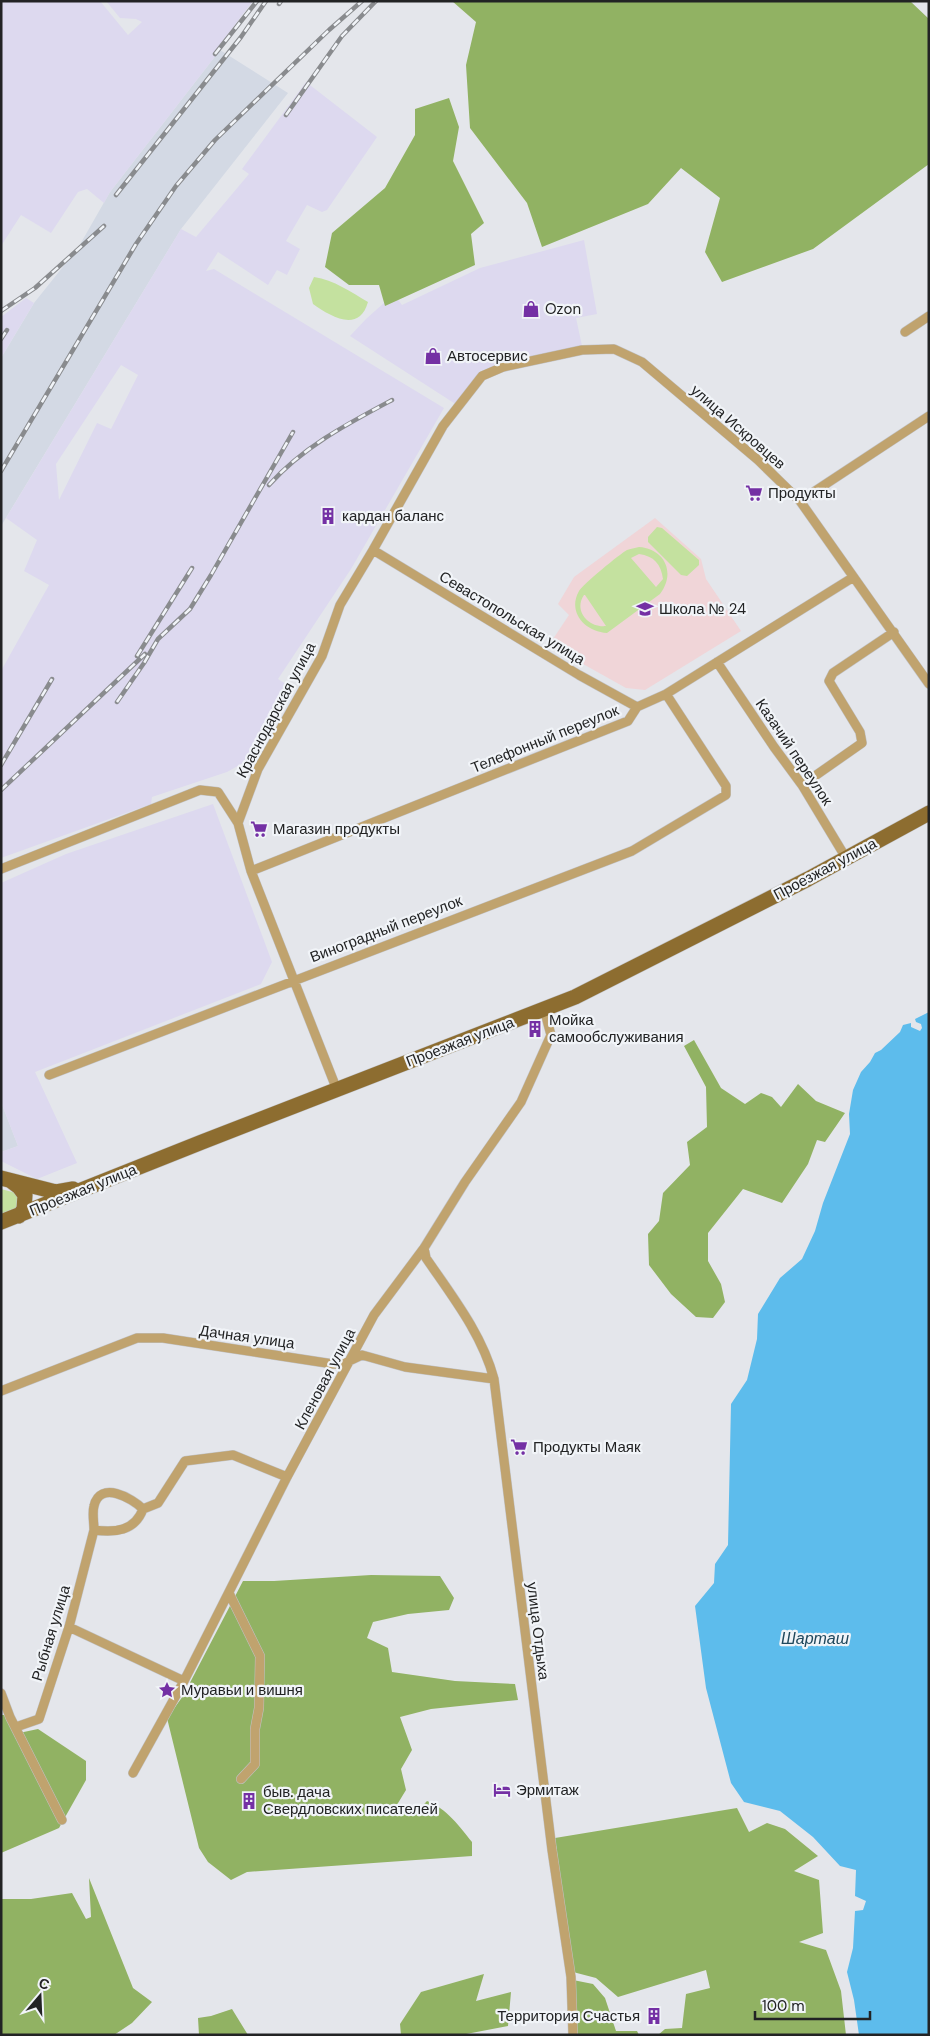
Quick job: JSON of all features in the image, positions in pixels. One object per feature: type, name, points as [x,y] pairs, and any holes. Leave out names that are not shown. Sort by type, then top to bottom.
[{"type":"main road","name":"Проезжая улица","points":[[7,1221],[94,1185],[575,997],[651,960],[929,813]]},
{"type":"main road","points":[[5,1179],[56,1192],[94,1185]]},
{"type":"main road","points":[[5,1179],[19,1187],[25,1195],[24,1208],[7,1221]]},
{"type":"street","points":[[905,332],[929,316]]},
{"type":"street","name":"улица Искровцев","points":[[504,367],[582,350],[614,348],[642,362],[758,460],[800,501],[852,578],[894,632],[929,684]]},
{"type":"street","name":"Краснодарская улица","points":[[238,823],[258,769],[322,656],[340,604],[373,550],[443,426],[482,376],[504,367]]},
{"type":"street","points":[[800,501],[929,416]]},
{"type":"street","name":"Севастопольская улица","points":[[373,550],[579,675],[637,707]]},
{"type":"street","name":"Телефонный переулок","points":[[251,871],[628,721],[637,707],[666,694],[852,578]]},
{"type":"street","points":[[802,786],[862,743],[860,732],[828,681],[833,673],[894,632]]},
{"type":"street","name":"Казачий переулок","points":[[717,662],[802,786],[846,858]]},
{"type":"street","name":"Виноградный переулок","points":[[49,1075],[632,851],[726,795],[726,786],[666,694]]},
{"type":"street","points":[[1,869],[200,790],[218,792],[238,823],[251,871],[337,1090]]},
{"type":"street","name":"Кленовая улица","points":[[132,1773],[184,1681],[287,1477],[374,1315],[424,1248],[465,1182],[521,1102],[551,1035],[544,1009]]},
{"type":"street","name":"улица Отдыха","points":[[424,1248],[426,1258],[464,1314],[489,1360],[494,1379],[552,1850],[570,1977],[572,2035]]},
{"type":"street","name":"Дачная улица","points":[[1,1391],[137,1338],[162,1338],[333,1364],[343,1364],[362,1355],[405,1367],[494,1379]]},
{"type":"street","points":[[94,1530],[107,1532],[126,1528],[140,1518],[143,1509],[158,1503],[185,1461],[233,1455],[287,1477]]},
{"type":"street","name":"Рыбная улица","points":[[16,1727],[39,1720],[69,1627],[94,1530],[94,1506],[96,1500],[110,1492],[117,1493],[135,1502],[143,1509]]},
{"type":"street","points":[[229,1593],[260,1656],[254,1764],[241,1779]]},
{"type":"street","points":[[69,1627],[184,1681]]},
{"type":"street","points":[[1,1693],[62,1820]]},
{"type":"shaded area","points":[[1,1],[100,1],[128,35],[142,22],[136,19],[120,18],[106,1],[253,1],[221,43],[220,50],[110,192],[104,203],[87,189],[78,192],[51,233],[21,215],[1,246]]},
{"type":"shaded area","points":[[220,50],[288,93],[181,229],[1,526],[1,358],[34,303],[78,248],[110,192]]},
{"type":"shaded area","points":[[306,82],[377,137],[327,210],[322,212],[307,205],[286,241],[300,249],[287,275],[277,270],[268,285],[218,252],[206,271],[214,269],[444,408],[351,569],[278,679],[292,688],[252,758],[227,772],[152,797],[151,804],[1,858],[1,671],[49,585],[24,571],[37,540],[6,518],[181,229],[196,237],[249,174],[242,169]],"holes":[[[121,365],[138,375],[111,429],[97,423],[59,500],[56,464]]]},
{"type":"shaded area","points":[[584,240],[597,314],[576,318],[582,346],[502,363],[480,371],[457,405],[350,336],[394,294],[402,305],[480,268]]},
{"type":"shaded area","points":[[26,298],[34,303],[1,358],[1,317]]},
{"type":"shaded area","name":"Школа № 24","points":[[655,518],[701,559],[706,579],[741,631],[645,690],[626,688],[549,645],[569,615],[558,604],[574,577]]},
{"type":"shaded area","points":[[213,804],[272,962],[261,984],[35,1072],[77,1163],[37,1179],[1,1161],[1,1152],[18,1146],[1,1102],[1,883],[66,854]]},
{"type":"shaded area","points":[[1,1102],[18,1146],[1,1152]]},
{"type":"green space","points":[[452,1],[910,1],[929,19],[929,164],[813,249],[722,282],[705,252],[720,198],[681,168],[648,204],[542,247],[527,203],[470,128],[466,65],[476,22]]},
{"type":"green space","points":[[449,98],[459,127],[453,161],[484,223],[471,234],[475,265],[385,306],[379,285],[349,285],[325,267],[332,233],[385,188],[415,135],[415,109]]},
{"type":"green space","points":[[314,277],[349,290],[368,302],[364,312],[358,318],[344,320],[313,304],[309,288]]},
{"type":"green space","points":[[657,527],[662,528],[699,560],[699,565],[687,576],[681,575],[648,542],[648,537]]},
{"type":"green space","points":[[639,547],[656,552],[665,563],[667,578],[660,594],[607,633],[599,632],[585,625],[580,620],[575,606],[579,591],[594,576],[627,550]],"holes":[[[639,554],[653,559],[661,569],[663,579],[656,587],[631,558]],[[585,595],[606,626],[594,624],[584,617],[580,607]]]},
{"type":"green space","points":[[694,1040],[721,1088],[745,1104],[761,1093],[772,1097],[781,1107],[798,1084],[816,1101],[845,1113],[825,1142],[817,1140],[808,1164],[782,1203],[743,1189],[708,1233],[708,1261],[721,1284],[725,1302],[713,1318],[696,1317],[671,1294],[649,1265],[648,1234],[659,1221],[663,1193],[690,1165],[687,1142],[707,1127],[706,1087],[684,1046]]},
{"type":"green space","points":[[1,1189],[16,1193],[20,1200],[14,1210],[1,1215]]},
{"type":"green space","points":[[371,1575],[440,1576],[454,1598],[449,1610],[408,1614],[373,1622],[367,1638],[388,1648],[392,1672],[455,1681],[515,1684],[518,1700],[431,1709],[400,1717],[412,1750],[401,1769],[406,1790],[395,1808],[413,1816],[427,1801],[434,1804],[452,1818],[472,1842],[472,1856],[247,1872],[231,1880],[208,1862],[199,1848],[167,1718],[183,1696],[243,1581]]},
{"type":"green space","points":[[1,1715],[7,1715],[19,1733],[38,1729],[86,1761],[86,1780],[59,1828],[1,1853]]},
{"type":"green space","points":[[737,1808],[749,1832],[767,1823],[785,1829],[818,1856],[794,1871],[819,1880],[823,1933],[799,1942],[826,1950],[841,1991],[846,2035],[658,2035],[665,2029],[682,2028],[686,1994],[710,1988],[706,1970],[618,1997],[596,1978],[573,1972],[555,1838]]},
{"type":"green space","points":[[89,1878],[133,1988],[152,2002],[132,2023],[114,2035],[1,2035],[1,1899],[31,1899],[72,1893],[86,1919],[91,1917]]},
{"type":"green space","points":[[484,1974],[476,2001],[511,1992],[508,2026],[461,2035],[401,2035],[400,2024],[421,1992]]},
{"type":"green space","points":[[573,1980],[593,1984],[605,1998],[616,2031],[637,2031],[639,2035],[576,2035]]},
{"type":"green space","points":[[232,2009],[248,2035],[199,2035],[198,2018]]},
{"type":"water","name":"Шарташ","points":[[929,1012],[929,2035],[859,2035],[854,2000],[847,1972],[853,1948],[855,1911],[863,1910],[866,1901],[855,1896],[856,1870],[840,1866],[813,1837],[780,1811],[744,1802],[731,1783],[706,1688],[695,1606],[714,1583],[715,1564],[728,1545],[731,1404],[747,1380],[757,1339],[758,1314],[780,1278],[802,1259],[815,1231],[823,1203],[850,1134],[849,1114],[853,1090],[861,1072],[875,1053],[881,1050],[900,1032],[903,1025],[911,1023],[911,1027],[920,1031],[922,1028],[921,1024],[916,1022],[915,1019]]},
{"type":"railway","points":[[215,54],[257,1]]},
{"type":"railway","points":[[116,195],[241,37],[266,1]]},
{"type":"railway","points":[[1,471],[136,244],[176,186],[215,140],[329,30],[362,1]]},
{"type":"railway","points":[[286,115],[342,36],[376,1]]},
{"type":"railway","points":[[1,311],[35,288],[104,226]]},
{"type":"railway","points":[[1,339],[7,330]]},
{"type":"railway","points":[[269,485],[296,459],[326,437],[392,400]]},
{"type":"railway","points":[[117,702],[158,639],[190,609],[293,432]]},
{"type":"railway","points":[[137,656],[192,568]]},
{"type":"railway","points":[[1,790],[145,654]]},
{"type":"railway","points":[[1,765],[52,679]]},
{"type":"place","name":"Ozon","points":[[531,309]]},
{"type":"place","name":"Автосервис","points":[[433,356]]},
{"type":"place","name":"Продукты","points":[[754,493]]},
{"type":"place","name":"кардан баланс","points":[[328,516]]},
{"type":"place","name":"Школа № 24","points":[[645,609]]},
{"type":"place","name":"Магазин продукты","points":[[259,829]]},
{"type":"place","name":"Мойка самообслуживания","points":[[535,1029]]},
{"type":"place","name":"Продукты Маяк","points":[[519,1447]]},
{"type":"place","name":"Муравьи и вишня","points":[[167,1690]]},
{"type":"place","name":"Эрмитаж","points":[[502,1790]]},
{"type":"place","name":"быв. дача Свердловских писателей","points":[[249,1801]]},
{"type":"place","name":"Территория Счастья","points":[[654,2016]]}]
